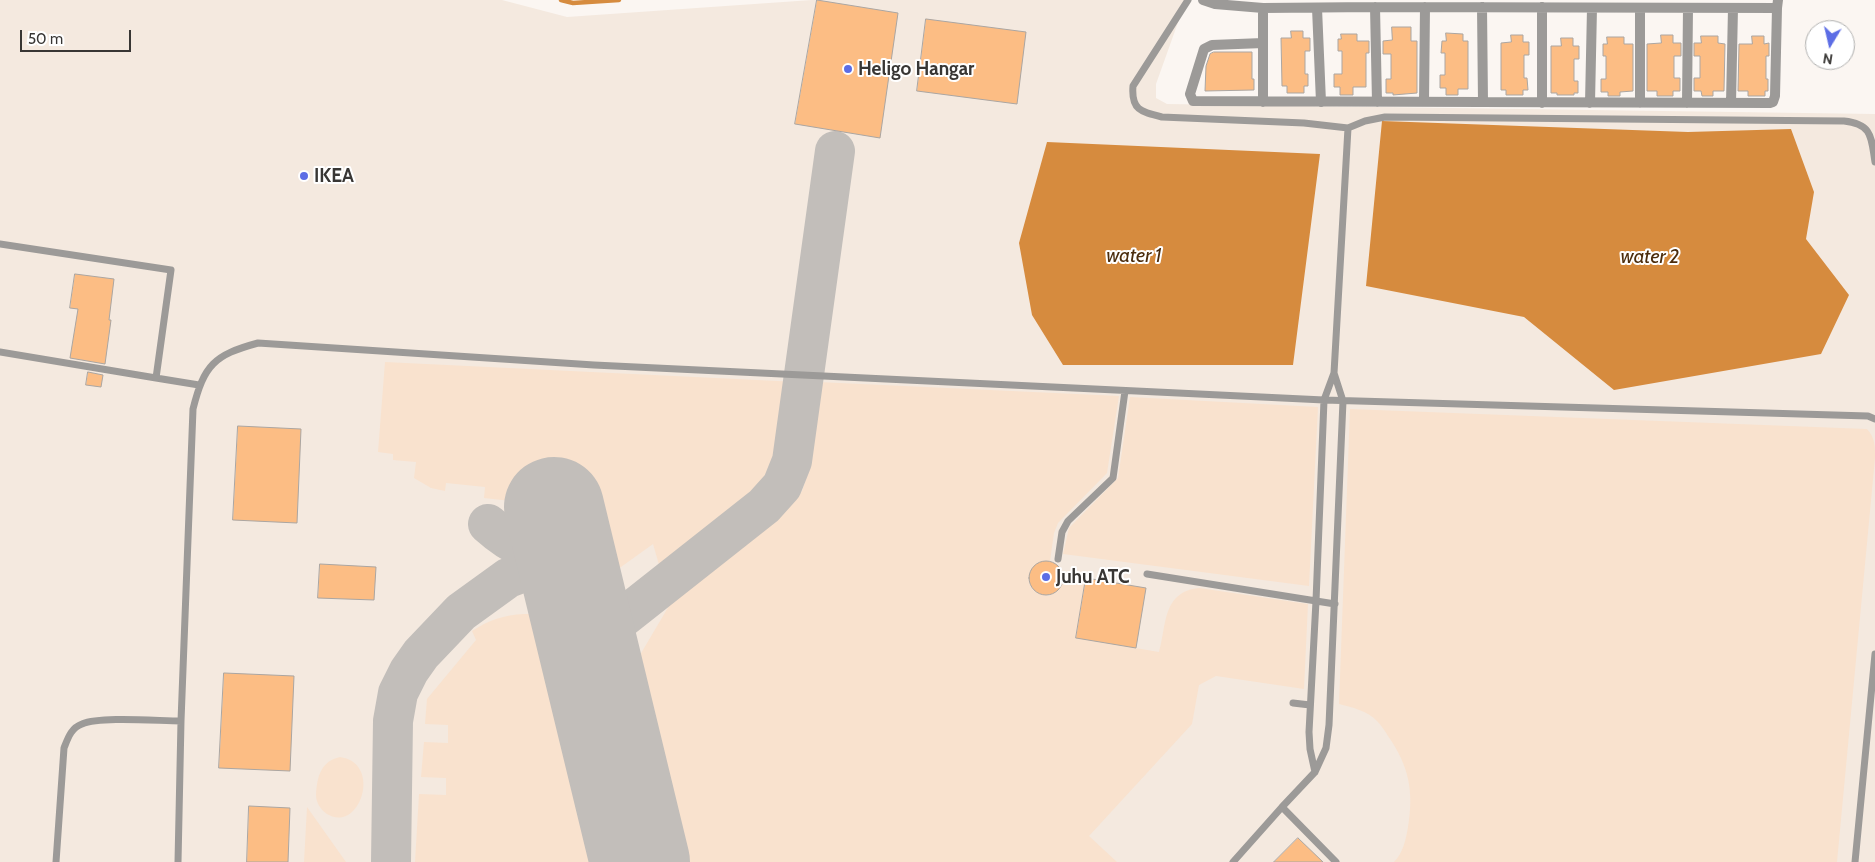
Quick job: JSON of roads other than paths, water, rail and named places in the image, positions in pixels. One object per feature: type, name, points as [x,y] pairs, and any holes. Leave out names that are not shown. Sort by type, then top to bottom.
[{"type":"street","points":[[1203,0],[1215,4],[1263,8],[1482,7],[1524,4],[1542,7],[1578,4],[1640,8],[1659,4],[1688,8],[1714,4],[1733,8],[1778,4],[1775,100],[1770,103],[1192,101],[1190,94],[1206,46],[1212,44],[1262,43]]},
{"type":"street","points":[[1590,102],[1596,5]]},
{"type":"street","points":[[1375,7],[1378,102]]},
{"type":"street","points":[[1424,102],[1425,7]]},
{"type":"street","points":[[1482,7],[1483,102]]},
{"type":"street","points":[[1542,7],[1542,102]]},
{"type":"street","points":[[1263,8],[1263,102]]},
{"type":"street","points":[[1317,8],[1321,102]]},
{"type":"street","points":[[1640,8],[1640,103]]},
{"type":"street","points":[[1687,103],[1688,8]]},
{"type":"street","points":[[1731,103],[1733,8]]},
{"type":"lane","points":[[1188,0],[1133,86],[1132,98],[1135,105],[1142,112],[1162,118],[1304,123],[1348,128],[1365,121],[1385,117],[1844,121],[1856,122],[1865,127],[1871,136],[1875,162]]},
{"type":"lane","points":[[1315,772],[1310,749],[1310,705],[1324,400],[1334,373],[1348,128]]},
{"type":"lane","points":[[0,244],[171,270],[156,378]]},
{"type":"lane","points":[[178,862],[181,721],[193,409],[199,385],[214,361],[234,350],[258,344],[594,365],[1125,391],[1343,401],[1858,415],[1868,416],[1875,420]]},
{"type":"lane","points":[[0,352],[199,385]]},
{"type":"lane","points":[[1233,862],[1315,772],[1326,748],[1329,725],[1335,604],[1343,401],[1334,373]]},
{"type":"lane","points":[[1058,558],[1062,532],[1068,521],[1113,478],[1125,391]]},
{"type":"lane","points":[[1147,574],[1335,604]]},
{"type":"lane","points":[[1855,862],[1875,654]]},
{"type":"lane","points":[[1293,703],[1310,705]]},
{"type":"lane","points":[[56,862],[64,748],[70,733],[82,724],[106,720],[181,721]]},
{"type":"lane","points":[[1282,807],[1336,862]]},
{"type":"water","name":"water 2","points":[[1382,121],[1688,132],[1791,129],[1814,192],[1806,239],[1849,295],[1821,354],[1614,390],[1524,317],[1366,286]]},
{"type":"water","name":"water 1","points":[[1047,142],[1320,154],[1293,365],[1063,365],[1032,315],[1019,243]]},
{"type":"waterway","points":[[561,0],[573,3],[619,0]]},
{"type":"place","name":"Heligo Hangar","points":[[848,69]]},
{"type":"place","name":"IKEA","points":[[304,176]]},
{"type":"place","name":"Juhu ATC","points":[[1046,577]]}]
